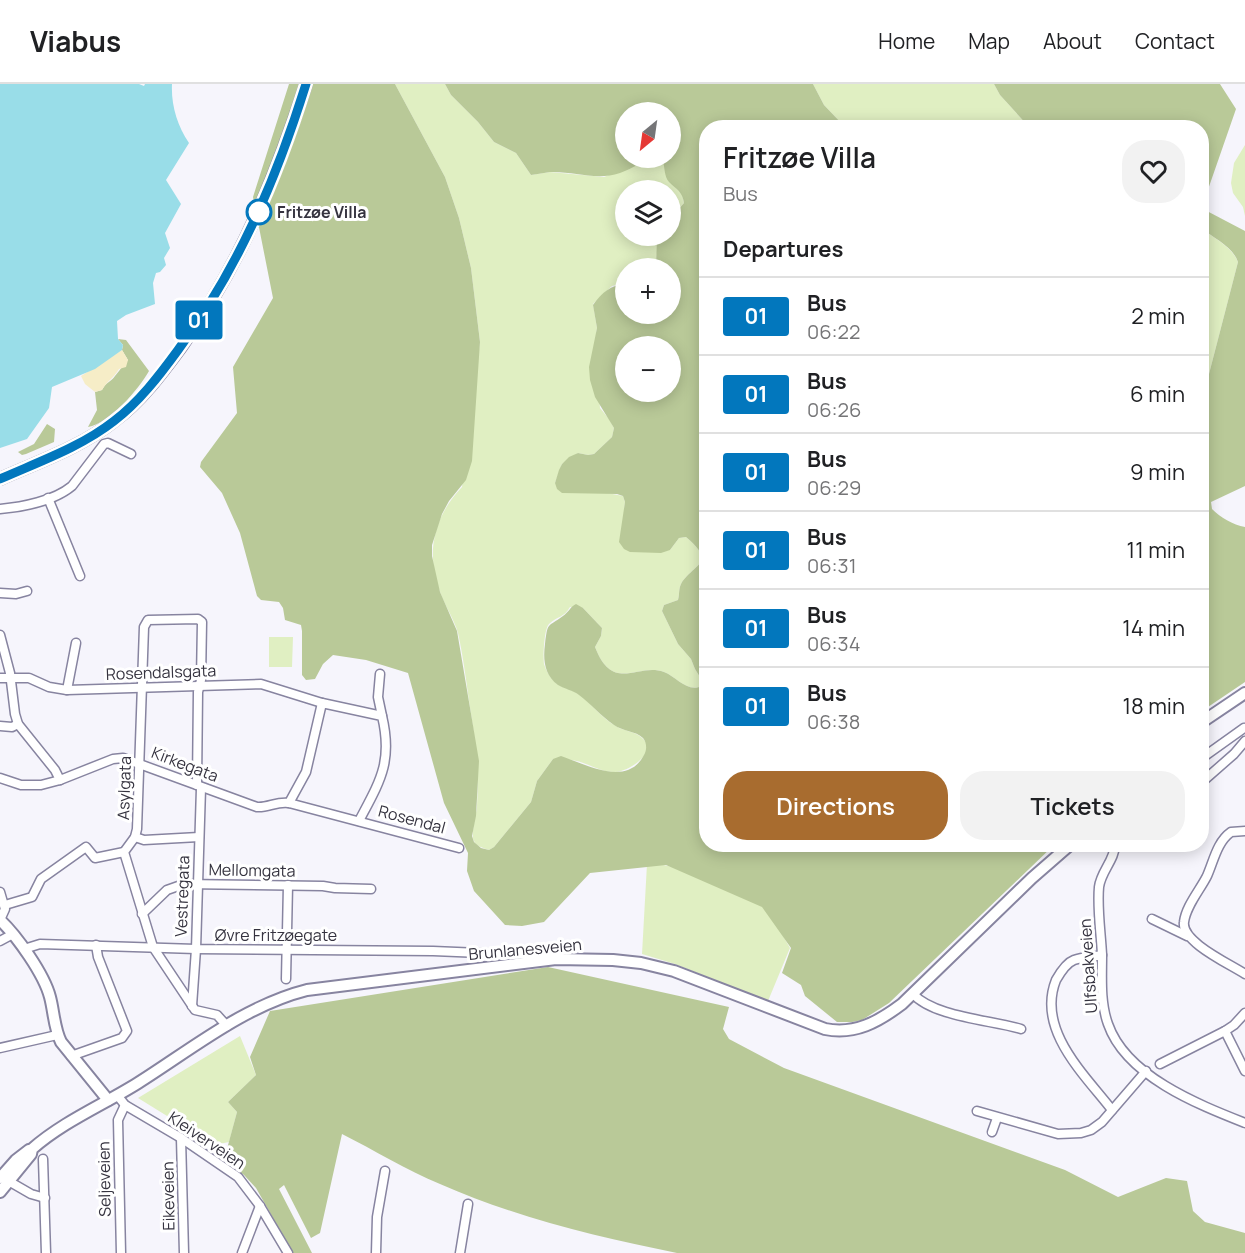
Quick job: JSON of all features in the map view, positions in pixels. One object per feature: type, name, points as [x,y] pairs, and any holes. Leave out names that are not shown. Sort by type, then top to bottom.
[{"type":"main road","points":[[0,479],[76,444],[106,427],[134,404],[167,365],[213,298],[241,250],[279,165],[306,84]]},
{"type":"main road","points":[[1209,717],[1245,693]]},
{"type":"main road","name":"Brunlanesveien","points":[[1032,878],[1056,852]]},
{"type":"main road","name":"Brunlanesveien","points":[[0,1192],[3,1179],[21,1155],[59,1128],[262,1005],[307,990],[556,959],[613,960],[664,968],[832,1031],[849,1031],[873,1024],[913,994],[1062,852]]},
{"type":"main road","points":[[0,920],[24,949],[48,992],[57,1035],[71,1056],[102,1090],[113,1097]]},
{"type":"street","points":[[0,509],[65,492],[105,444],[111,443],[131,454]]},
{"type":"street","points":[[48,498],[80,576]]},
{"type":"street","points":[[0,593],[16,594],[27,591]]},
{"type":"street","name":"Vestregata","points":[[146,621],[151,619],[198,619],[201,621],[198,692],[198,884],[192,1006]]},
{"type":"street","name":"Asylgata","points":[[124,852],[135,837],[137,829],[146,621]]},
{"type":"street","points":[[0,635],[11,678],[18,724],[55,770],[60,780]]},
{"type":"street","points":[[67,690],[76,643]]},
{"type":"street","name":"Rosendal","points":[[380,674],[378,696],[386,733],[387,756],[381,778],[359,820],[459,848]]},
{"type":"street","name":"Rosendalsgata","points":[[0,678],[29,678],[54,688],[67,690],[261,684],[322,703]]},
{"type":"street","points":[[288,803],[306,772],[322,703],[382,716]]},
{"type":"street","points":[[0,726],[12,727],[18,724]]},
{"type":"street","points":[[1209,753],[1244,728]]},
{"type":"street","points":[[1209,776],[1243,746],[1233,737]]},
{"type":"street","name":"Kirkegata","points":[[0,778],[21,785],[49,784],[113,759],[123,758],[257,807],[279,802],[288,803],[359,820]]},
{"type":"street","points":[[1187,936],[1184,927],[1186,915],[1206,878],[1220,844],[1231,832],[1245,831]]},
{"type":"street","points":[[135,837],[144,840],[199,837]]},
{"type":"street","points":[[5,905],[32,897],[41,879],[86,848],[95,858],[124,852],[153,947],[192,1006],[200,1012],[217,1015],[227,1026]]},
{"type":"street","name":"Ulfsbakveien","points":[[1114,852],[1104,870],[1099,888],[1107,1023],[1126,1054],[1146,1071],[1182,1095],[1244,1120]]},
{"type":"street","name":"Mellomgata","points":[[142,914],[172,887],[184,884],[371,889]]},
{"type":"street","points":[[286,979],[288,885]]},
{"type":"street","points":[[0,892],[5,905],[5,913],[0,920]]},
{"type":"street","points":[[1152,920],[1187,936],[1245,974]]},
{"type":"street","points":[[0,941],[13,934]]},
{"type":"street","name":"Øvre Fritzøegate","points":[[24,949],[40,944],[196,949],[433,951],[531,955],[567,950]]},
{"type":"street","points":[[71,1056],[122,1038],[127,1031],[98,957],[96,945]]},
{"type":"street","points":[[1102,955],[1072,960],[1057,978],[1052,1000],[1058,1037],[1112,1110]]},
{"type":"street","points":[[913,994],[921,1002],[951,1012],[1021,1029]]},
{"type":"street","points":[[1160,1064],[1225,1031],[1245,1013]]},
{"type":"street","points":[[1225,1031],[1245,1071]]},
{"type":"street","points":[[0,1048],[57,1035]]},
{"type":"street","points":[[976,1111],[1058,1134],[1069,1135],[1091,1130],[1102,1122],[1146,1071]]},
{"type":"street","name":"Kleiverveien","points":[[113,1097],[181,1138],[238,1177],[260,1206],[288,1253]]},
{"type":"street","name":"Seljeveien","points":[[120,1253],[118,1120],[125,1105]]},
{"type":"street","points":[[992,1132],[997,1118]]},
{"type":"street","name":"Eikeveien","points":[[181,1138],[184,1253]]},
{"type":"street","points":[[43,1159],[46,1253]]},
{"type":"street","points":[[376,1253],[376,1217],[385,1171]]},
{"type":"street","points":[[3,1179],[31,1194],[45,1198]]},
{"type":"street","points":[[460,1253],[468,1204]]},
{"type":"street","points":[[242,1253],[260,1206]]},
{"type":"green space","points":[[289,84],[395,84],[445,177],[459,218],[471,268],[480,342],[472,461],[466,480],[442,514],[432,545],[432,556],[440,592],[457,631],[479,761],[476,816],[472,836],[474,842],[481,848],[489,850],[494,847],[531,802],[537,781],[553,759],[561,756],[593,768],[617,772],[637,765],[645,753],[646,744],[643,738],[614,725],[577,693],[558,685],[547,672],[544,655],[548,628],[576,604],[583,608],[602,628],[601,636],[595,647],[602,661],[610,669],[618,673],[645,670],[664,672],[687,686],[699,687],[699,852],[1047,852],[889,1003],[862,1020],[852,1022],[837,1022],[805,996],[801,985],[782,973],[791,948],[762,907],[666,865],[590,873],[544,922],[522,926],[505,925],[474,891],[467,871],[468,853],[444,803],[408,673],[366,660],[333,655],[323,664],[315,679],[306,680],[302,675],[301,625],[285,620],[283,608],[279,602],[261,600],[257,596],[240,533],[222,493],[200,467],[201,462],[237,413],[233,367],[273,298],[253,197]]},
{"type":"green space","points":[[395,84],[445,84],[451,95],[494,142],[516,153],[531,175],[550,172],[604,177],[626,168],[665,168],[669,180],[615,180],[615,246],[657,246],[657,258],[615,258],[615,285],[593,304],[597,328],[595,343],[600,408],[614,428],[612,437],[594,454],[578,453],[562,464],[555,483],[623,496],[624,512],[670,550],[679,538],[686,537],[699,551],[699,565],[682,582],[678,600],[664,605],[662,611],[678,644],[691,659],[699,676],[699,687],[687,686],[664,672],[645,670],[618,673],[610,669],[602,661],[595,647],[601,636],[602,628],[583,608],[570,607],[549,624],[545,637],[544,656],[544,664],[548,673],[556,683],[574,691],[611,723],[641,737],[646,742],[647,748],[645,754],[635,764],[616,772],[604,771],[578,761],[553,759],[537,781],[531,802],[489,850],[478,846],[473,838],[477,805],[477,770],[465,674],[458,633],[440,592],[433,563],[433,549],[439,523],[452,498],[462,487],[480,342],[471,268],[459,218],[445,177]]},
{"type":"green space","points":[[445,84],[813,84],[824,105],[838,120],[699,120],[699,551],[686,537],[679,538],[670,550],[661,553],[630,552],[624,549],[619,542],[625,502],[623,496],[562,493],[557,489],[555,483],[562,464],[569,457],[578,453],[594,454],[612,437],[614,428],[595,397],[590,380],[589,367],[597,328],[593,305],[600,296],[615,286],[615,324],[681,324],[681,258],[656,258],[657,246],[681,246],[681,206],[684,203],[681,195],[681,180],[667,180],[664,168],[681,168],[681,102],[615,102],[615,168],[632,168],[602,176],[550,172],[531,175],[516,153],[494,142],[451,95]]},
{"type":"green space","points":[[813,84],[994,84],[1000,95],[1023,120],[838,120],[824,105]]},
{"type":"green space","points":[[994,84],[1220,84],[1236,109],[1209,187],[1209,120],[1023,120],[1000,95]]},
{"type":"green space","points":[[1245,145],[1245,216],[1243,207],[1233,193],[1231,183],[1234,163]]},
{"type":"green space","points":[[681,193],[682,194],[684,203],[681,206]]},
{"type":"green space","points":[[1209,212],[1245,231],[1245,486],[1211,502],[1212,509],[1219,515],[1231,523],[1245,527],[1245,682],[1209,706],[1209,374],[1238,262],[1228,247],[1209,234]]},
{"type":"green space","points":[[1209,234],[1227,247],[1238,262],[1209,374]]},
{"type":"green space","points":[[118,339],[126,340],[149,371],[131,396],[114,413],[88,427],[97,410],[95,392],[102,390],[128,360],[122,350],[123,345]]},
{"type":"green space","points":[[47,424],[55,429],[54,442],[26,454],[22,455],[18,452],[34,444]]},
{"type":"green space","points":[[699,565],[699,676],[691,659],[678,644],[662,611],[664,605],[678,600],[682,582]]},
{"type":"green space","points":[[269,637],[293,637],[292,667],[269,667]]},
{"type":"green space","points":[[647,864],[684,869],[764,903],[790,948],[768,1001],[675,964],[642,954]]},
{"type":"green space","points":[[548,967],[729,1007],[723,1029],[729,1039],[784,1068],[1065,1170],[1118,1197],[1166,1178],[1187,1181],[1193,1211],[1205,1222],[1245,1233],[1245,1253],[677,1253],[587,1233],[468,1196],[402,1166],[342,1134],[320,1233],[311,1238],[284,1185],[279,1189],[312,1253],[293,1253],[256,1188],[244,1175],[224,1160],[237,1112],[228,1102],[256,1075],[250,1057],[270,1011]]},
{"type":"green space","points":[[240,1036],[256,1075],[228,1102],[237,1112],[229,1142],[214,1145],[138,1098]]},
{"type":"sand","points":[[122,350],[128,360],[126,367],[119,369],[102,390],[95,392],[85,384],[81,376]]},
{"type":"water","points":[[0,84],[139,84],[144,86],[145,84],[172,84],[176,115],[189,143],[166,180],[181,204],[165,233],[170,248],[164,258],[166,265],[156,273],[153,283],[155,304],[126,315],[117,321],[118,339],[123,345],[122,350],[95,369],[52,387],[49,408],[27,439],[0,448]]},
{"type":"bus line","name":"01","points":[[0,479],[76,444],[106,427],[134,404],[165,368],[203,315],[255,222],[279,165],[306,84]]},
{"type":"place","name":"Fritzøe Villa","points":[[259,212]]}]
